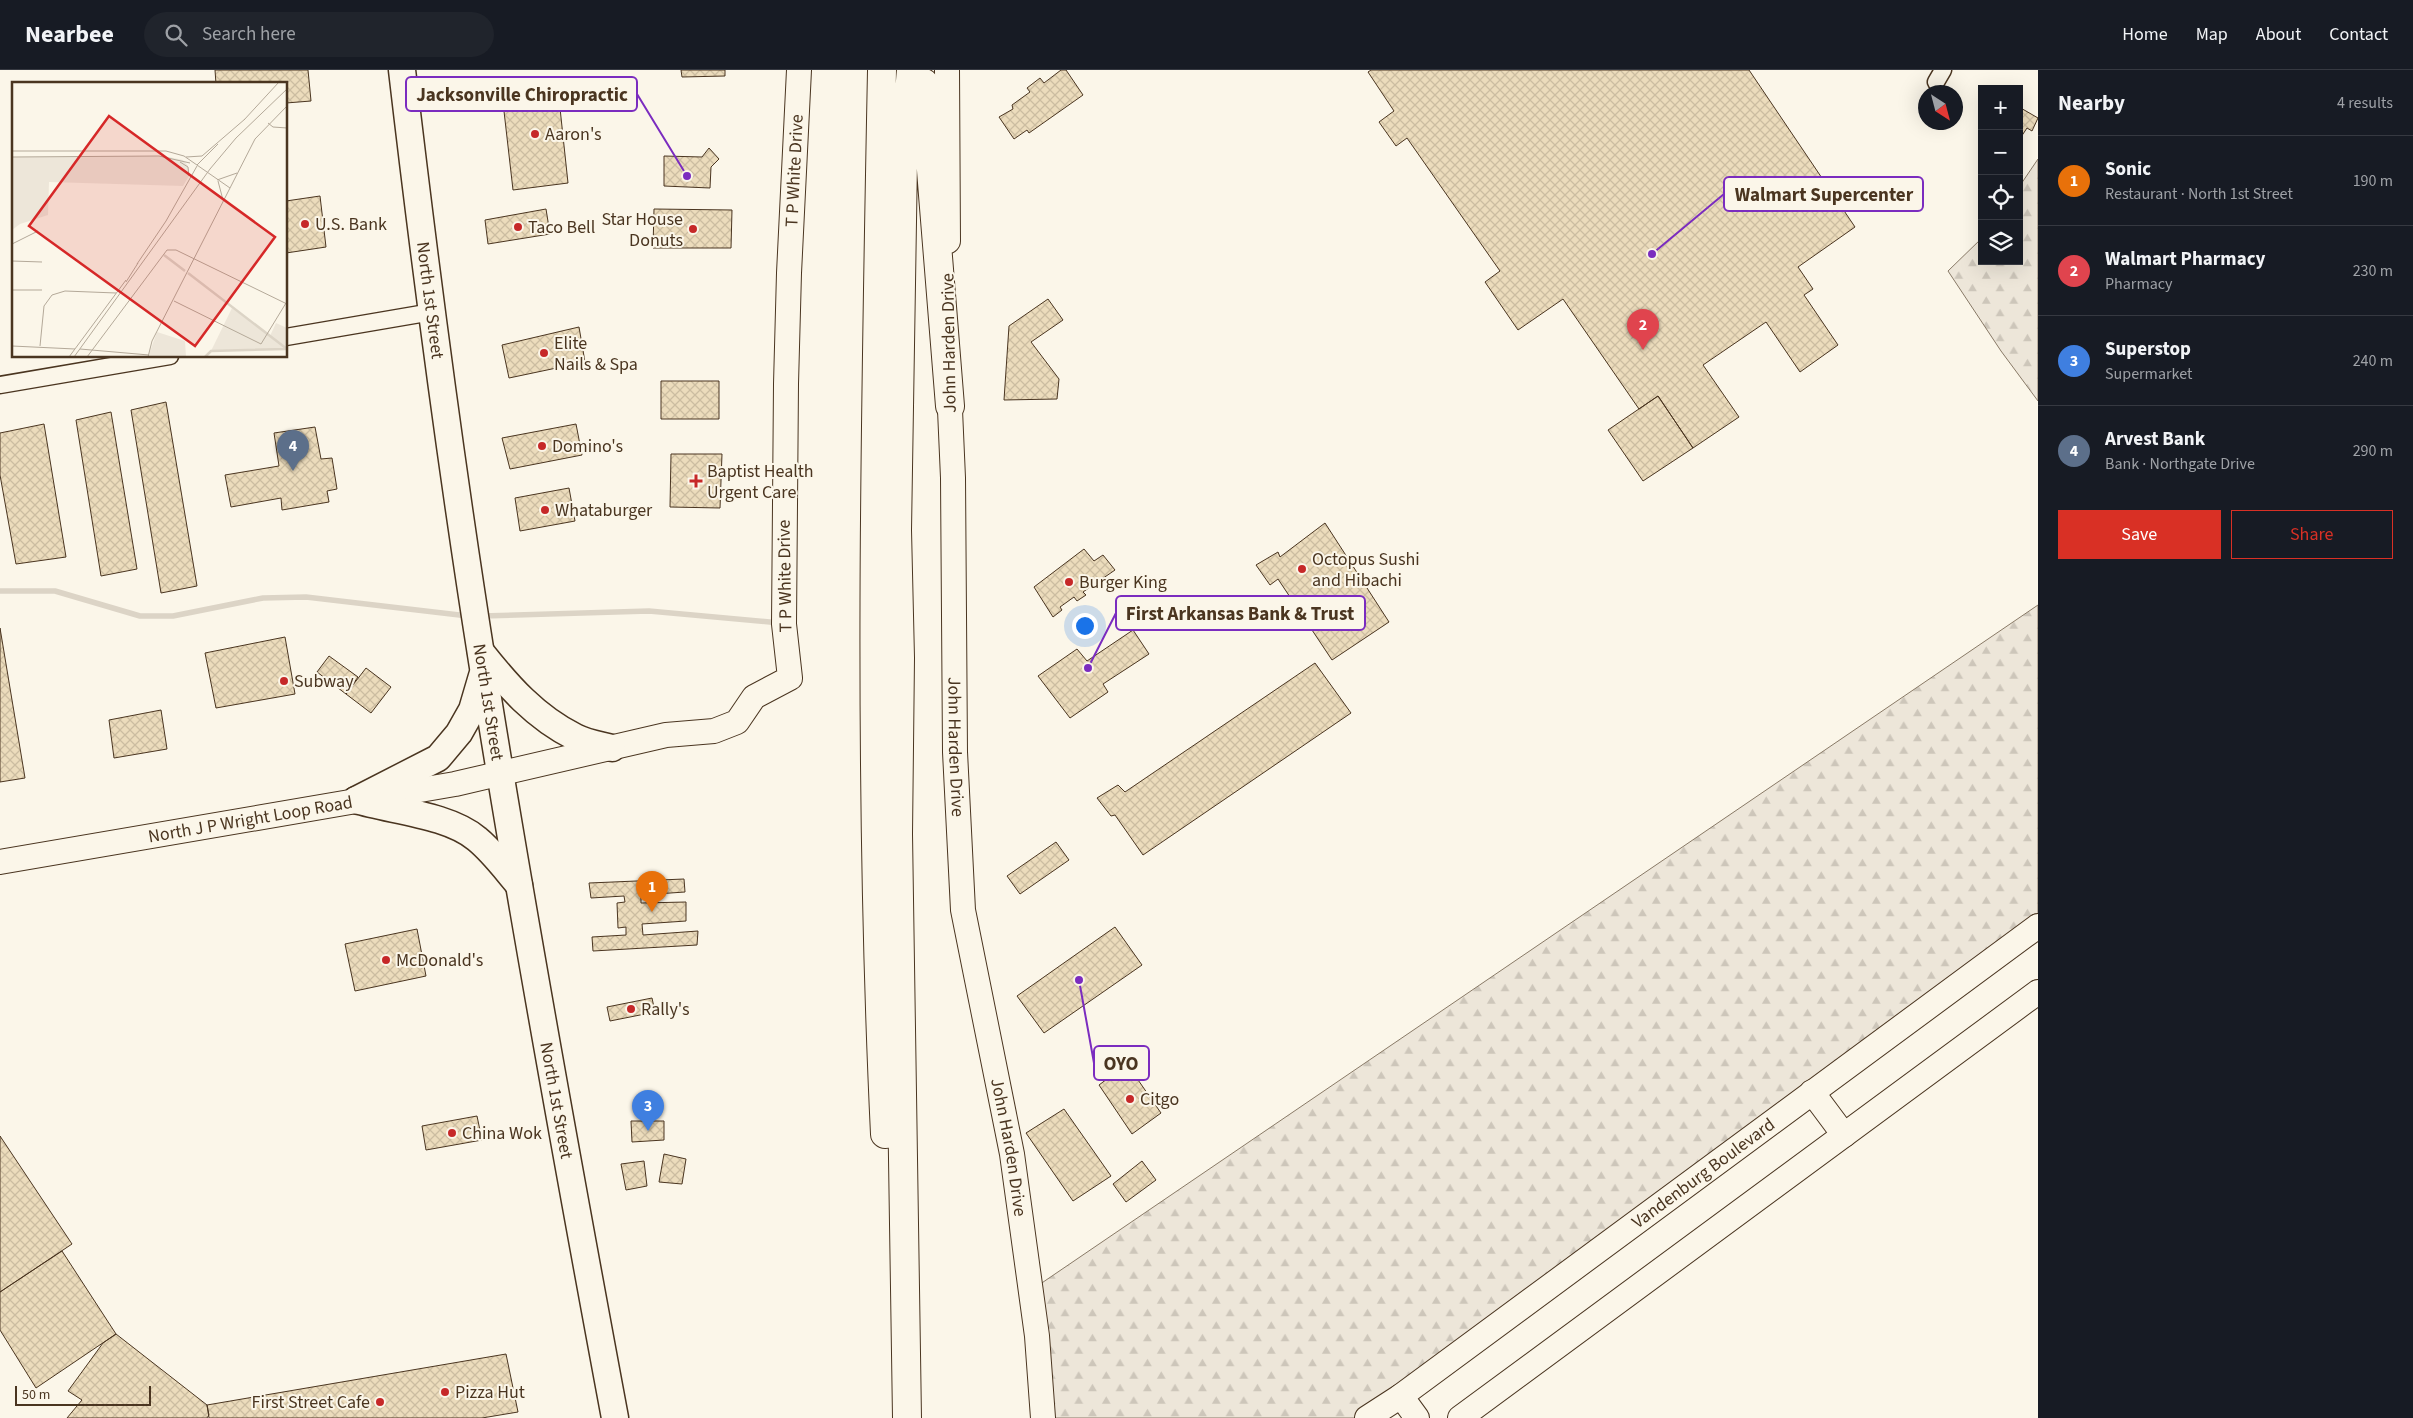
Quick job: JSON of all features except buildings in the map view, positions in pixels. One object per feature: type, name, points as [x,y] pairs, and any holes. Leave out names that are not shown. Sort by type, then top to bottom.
[{"type":"highway","points":[[882,70],[875,713],[877,951],[890,1244],[900,1388],[907,1418]]},
{"type":"highway","points":[[895,1418],[900,1388],[898,834],[900,658],[897,530],[904,160],[911,70]]},
{"type":"highway","points":[[922,70],[950,406]]},
{"type":"main road","name":"North 1st Street","points":[[402,70],[432,312],[482,661],[519,884],[613,1407]]},
{"type":"main road","name":"T P White Drive","points":[[501,775],[666,735],[714,731],[737,722],[754,697],[790,678],[784,624],[786,384],[789,273],[799,70]]},
{"type":"main road","name":"John Harden Drive","points":[[947,70],[956,762],[963,910],[1012,1154],[1047,1414]]},
{"type":"main road","points":[[482,661],[545,719],[576,738],[612,748]]},
{"type":"main road","points":[[356,800],[438,758],[459,733],[468,718],[482,661]]},
{"type":"main road","name":"North J P Wright Loop Road","points":[[0,862],[501,775]]},
{"type":"main road","points":[[356,800],[385,809],[444,820],[463,829],[478,839],[519,884]]},
{"type":"main road","name":"Vandenburg Boulevard","points":[[1367,1418],[1401,1396],[2038,926]]},
{"type":"main road","points":[[1460,1418],[2038,992]]},
{"type":"main road","points":[[1812,1092],[1844,1135]]},
{"type":"main road","points":[[1401,1396],[1417,1418]]},
{"type":"main road","points":[[613,1407],[628,1418]]},
{"type":"street","points":[[288,337],[432,312]]},
{"type":"street","points":[[0,385],[158,358]]},
{"type":"green space","points":[[2038,159],[2038,401],[2001,351],[1948,271],[1978,242],[1978,265],[2023,265],[2023,181]]},
{"type":"green space","points":[[2038,605],[2038,926],[1367,1418],[1052,1418],[1030,1291]]},
{"type":"waterway","points":[[0,591],[55,591],[140,616],[173,616],[263,598],[306,597],[468,616]]},
{"type":"waterway","points":[[482,616],[649,611],[780,623]]},
{"type":"place","name":"Aaron's","points":[[535,134]]},
{"type":"place","name":"Jacksonville Chiropractic","points":[[687,176]]},
{"type":"place","name":"U.S. Bank","points":[[305,224]]},
{"type":"place","name":"Taco Bell","points":[[518,227]]},
{"type":"place","name":"Star House Donuts","points":[[693,229]]},
{"type":"place","name":"Walmart Supercenter","points":[[1652,254]]},
{"type":"place","name":"Walmart Pharmacy","points":[[1643,350]]},
{"type":"place","name":"Elite Nails & Spa","points":[[544,353]]},
{"type":"place","name":"Domino's","points":[[542,446]]},
{"type":"place","name":"Arvest Bank","points":[[293,471]]},
{"type":"place","name":"Baptist Health Urgent Care","points":[[696,481]]},
{"type":"place","name":"Whataburger","points":[[545,510]]},
{"type":"place","name":"Octopus Sushi and Hibachi","points":[[1302,569]]},
{"type":"place","name":"Burger King","points":[[1069,582]]},
{"type":"place","name":"First Arkansas Bank & Trust","points":[[1088,668]]},
{"type":"place","name":"Subway","points":[[284,681]]},
{"type":"place","name":"Sonic","points":[[652,912]]},
{"type":"place","name":"McDonald's","points":[[386,960]]},
{"type":"place","name":"OYO","points":[[1079,980]]},
{"type":"place","name":"Rally's","points":[[631,1009]]},
{"type":"place","name":"Citgo","points":[[1130,1099]]},
{"type":"place","name":"Superstop","points":[[648,1131]]},
{"type":"place","name":"China Wok","points":[[452,1133]]},
{"type":"place","name":"Pizza Hut","points":[[445,1392]]},
{"type":"place","name":"First Street Cafe","points":[[380,1402]]}]
